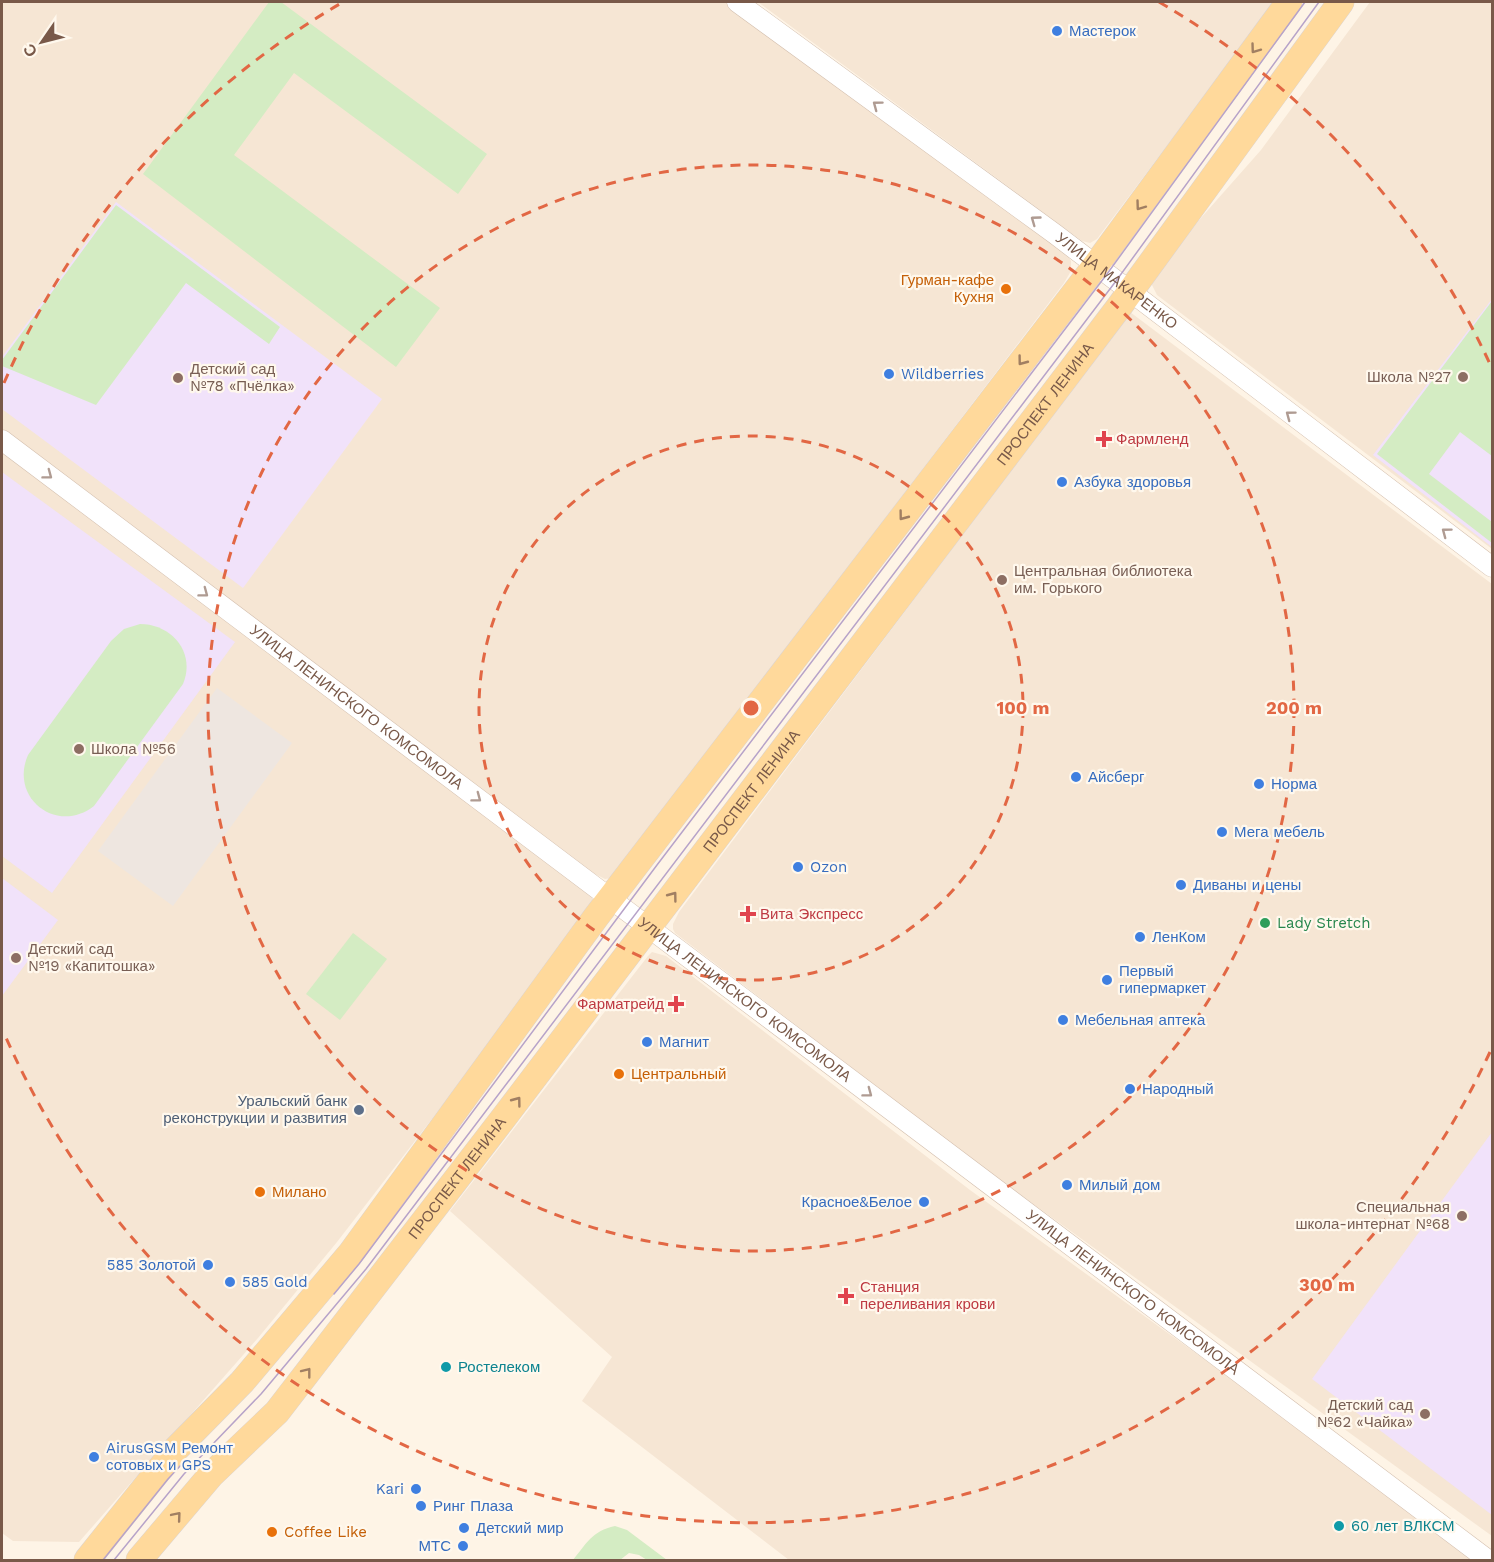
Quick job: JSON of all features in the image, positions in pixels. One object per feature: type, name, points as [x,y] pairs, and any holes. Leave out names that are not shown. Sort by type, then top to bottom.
[{"type":"main road","points":[[87,1560],[175,1450],[242,1382],[351,1253],[610,898],[1096,265],[1289,2]]},
{"type":"main road","name":"ПРОСПЕКТ ЛЕНИНА","points":[[139,1560],[211,1475],[277,1412],[649,928],[1129,291],[1341,2]]},
{"type":"street","name":"УЛИЦА МАКАРЕНКО","points":[[737,2],[1096,265],[1492,567]]},
{"type":"street","name":"УЛИЦА ЛЕНИНСКОГО КОМСОМОЛА","points":[[2,440],[1488,1560]]},
{"type":"shaded area","points":[[2,2],[725,2],[1066,252],[1071,261],[1071,271],[612,878],[605,879],[591,872],[2,431]]},
{"type":"shaded area","points":[[758,2],[1275,2],[1097,239],[1090,243],[1082,241]]},
{"type":"shaded area","points":[[1370,2],[1492,2],[1492,549],[1157,295],[1151,283],[1155,270],[1261,150]]},
{"type":"shaded area","name":"Детский сад №78 «Пчёлка»","points":[[116,202],[382,399],[243,588],[2,409],[2,357]]},
{"type":"shaded area","name":"Школа №27","points":[[1492,299],[1492,547],[1373,455]]},
{"type":"shaded area","points":[[1130,312],[1492,584],[1492,1536],[985,1169],[675,933],[673,929],[679,912]]},
{"type":"shaded area","points":[[2,453],[578,880],[592,898],[594,909],[337,1242],[258,1338],[79,1542],[13,1541],[2,1533]]},
{"type":"shaded area","name":"Школа №56","points":[[2,472],[235,642],[52,893],[2,856]]},
{"type":"shaded area","points":[[217,688],[292,743],[173,906],[98,851]]},
{"type":"shaded area","name":"Детский сад №19 «Капитошка»","points":[[2,878],[58,920],[2,996]]},
{"type":"shaded area","points":[[652,952],[666,956],[970,1190],[1482,1560],[789,1560],[582,1401],[612,1357],[450,1211]]},
{"type":"shaded area","name":"Детский сад №62 «Чайка»","points":[[1492,1132],[1492,1515],[1312,1379]]},
{"type":"green space","points":[[269,2],[281,2],[487,154],[458,194],[294,73],[234,155],[440,308],[396,367],[143,174]]},
{"type":"green space","points":[[116,205],[280,327],[269,344],[186,283],[96,405],[2,366],[2,360]]},
{"type":"green space","name":"Школа №27","points":[[1492,301],[1492,456],[1460,432],[1429,474],[1492,522],[1492,543],[1377,454]]},
{"type":"green space","points":[[140,624],[162,629],[178,642],[184,651],[186,662],[183,684],[94,806],[80,814],[65,816],[52,814],[40,808],[31,798],[25,785],[24,771],[28,755],[111,641],[124,629]]},
{"type":"green space","points":[[353,933],[387,959],[340,1020],[306,994]]},
{"type":"green space","points":[[615,1526],[627,1530],[667,1560],[647,1560],[629,1553],[620,1560],[573,1560],[595,1534]]},
{"type":"tram line","points":[[334,1294],[359,1264],[657,865],[1107,274],[1305,2]]},
{"type":"tram line","points":[[114,1560],[184,1474],[261,1394],[366,1269],[1116,281],[1319,2]]},
{"type":"tram line","points":[[103,1560],[182,1464]]},
{"type":"place","name":"Мастерок","points":[[1057,31]]},
{"type":"place","name":"Гурман-кафе Кухня","points":[[1006,289]]},
{"type":"place","name":"Wildberries","points":[[889,374]]},
{"type":"place","name":"Школа №27","points":[[1463,377]]},
{"type":"place","name":"Детский сад №78 «Пчёлка»","points":[[178,378]]},
{"type":"place","name":"Фармленд","points":[[1104,439]]},
{"type":"place","name":"Азбука здоровья","points":[[1062,482]]},
{"type":"place","name":"Центральная библиотека им. Горького","points":[[1002,580]]},
{"type":"place","name":"Школа №56","points":[[79,749]]},
{"type":"place","name":"Айсберг","points":[[1076,777]]},
{"type":"place","name":"Норма","points":[[1259,784]]},
{"type":"place","name":"Мега мебель","points":[[1222,832]]},
{"type":"place","name":"Ozon","points":[[798,867]]},
{"type":"place","name":"Диваны и цены","points":[[1181,885]]},
{"type":"place","name":"Вита Экспресс","points":[[748,914]]},
{"type":"place","name":"Lady Stretch","points":[[1265,923]]},
{"type":"place","name":"ЛенКом","points":[[1140,937]]},
{"type":"place","name":"Детский сад №19 «Капитошка»","points":[[16,958]]},
{"type":"place","name":"Первый гипермаркет","points":[[1107,980]]},
{"type":"place","name":"Фарматрейд","points":[[676,1004]]},
{"type":"place","name":"Мебельная аптека","points":[[1063,1020]]},
{"type":"place","name":"Магнит","points":[[647,1042]]},
{"type":"place","name":"Центральный","points":[[619,1074]]},
{"type":"place","name":"Народный","points":[[1130,1089]]},
{"type":"place","name":"Уральский банк реконструкции и развития","points":[[359,1110]]},
{"type":"place","name":"Милый дом","points":[[1067,1185]]},
{"type":"place","name":"Милано","points":[[260,1192]]},
{"type":"place","name":"Красное&Белое","points":[[924,1202]]},
{"type":"place","name":"Специальная школа-интернат №68","points":[[1462,1216]]},
{"type":"place","name":"585 Золотой","points":[[208,1265]]},
{"type":"place","name":"585 Gold","points":[[230,1282]]},
{"type":"place","name":"Станция переливания крови","points":[[846,1296]]},
{"type":"place","name":"Ростелеком","points":[[446,1367]]},
{"type":"place","name":"Детский сад №62 «Чайка»","points":[[1425,1414]]},
{"type":"place","name":"AirusGSM Ремонт сотовых и GPS","points":[[94,1457]]},
{"type":"place","name":"Kari","points":[[416,1489]]},
{"type":"place","name":"Ринг Плаза","points":[[421,1506]]},
{"type":"place","name":"60 лет ВЛКСМ","points":[[1339,1526]]},
{"type":"place","name":"Детский мир","points":[[464,1528]]},
{"type":"place","name":"Coffee Like","points":[[272,1532]]},
{"type":"place","name":"МТС","points":[[463,1546]]}]
